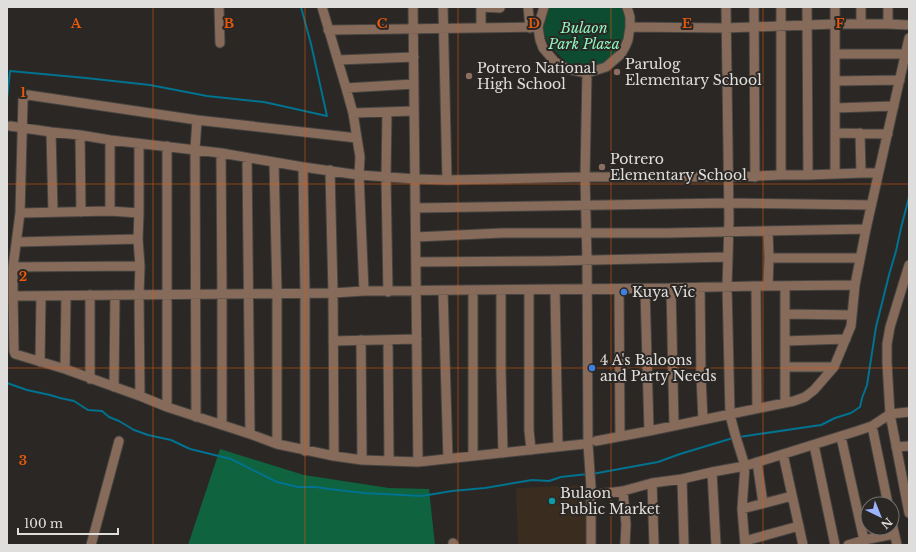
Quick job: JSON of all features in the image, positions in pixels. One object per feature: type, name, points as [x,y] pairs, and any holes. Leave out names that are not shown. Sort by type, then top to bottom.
[{"type":"street","points":[[219,7],[220,43]]},
{"type":"street","points":[[322,7],[353,113],[360,157],[359,175],[364,291]]},
{"type":"street","points":[[413,7],[418,462]]},
{"type":"street","points":[[443,7],[447,180]]},
{"type":"street","points":[[481,28],[480,7],[500,8]]},
{"type":"street","points":[[528,7],[534,28],[543,48],[554,62],[567,70],[587,72],[606,67],[621,54],[628,40],[630,27],[630,17],[627,7]]},
{"type":"street","points":[[534,28],[544,7]]},
{"type":"street","points":[[726,7],[728,177],[727,286],[730,414],[740,453],[745,466],[742,508],[745,543],[799,526]]},
{"type":"street","points":[[754,7],[755,177]]},
{"type":"street","points":[[781,7],[781,175]]},
{"type":"street","points":[[807,7],[808,175]]},
{"type":"street","points":[[835,7],[835,174]]},
{"type":"street","points":[[861,7],[862,24]]},
{"type":"street","points":[[888,7],[888,24]]},
{"type":"street","points":[[630,27],[726,28],[835,24],[909,25]]},
{"type":"street","points":[[328,30],[534,28]]},
{"type":"street","points":[[596,441],[758,408],[785,404],[805,397],[820,384],[834,367],[851,326],[855,285],[860,258],[909,38]]},
{"type":"street","points":[[835,54],[905,54]]},
{"type":"street","points":[[338,60],[414,57]]},
{"type":"street","points":[[587,72],[585,177],[588,444],[591,491],[591,545]]},
{"type":"street","points":[[835,81],[900,80]]},
{"type":"street","points":[[346,88],[414,84]]},
{"type":"street","points":[[357,138],[197,120],[28,95],[23,100],[20,213],[13,267],[12,296],[14,351],[11,354],[65,369],[167,407],[277,444],[334,456],[389,462],[418,462],[584,444]]},
{"type":"street","points":[[835,108],[894,106]]},
{"type":"street","points":[[353,113],[414,111]]},
{"type":"street","points":[[387,112],[386,177],[388,292]]},
{"type":"street","points":[[196,417],[195,149],[197,120]]},
{"type":"street","points":[[10,126],[139,144],[195,149],[359,175],[416,179],[755,177],[878,173]]},
{"type":"street","points":[[51,132],[53,212]]},
{"type":"street","points":[[836,133],[888,134]]},
{"type":"street","points":[[860,133],[861,173]]},
{"type":"street","points":[[80,135],[81,212]]},
{"type":"street","points":[[110,140],[110,211]]},
{"type":"street","points":[[139,144],[138,238],[140,266],[140,396]]},
{"type":"street","points":[[167,407],[168,146]]},
{"type":"street","points":[[221,153],[222,425]]},
{"type":"street","points":[[248,158],[250,434]]},
{"type":"street","points":[[274,162],[277,293],[277,444]]},
{"type":"street","points":[[303,167],[305,450]]},
{"type":"street","points":[[330,170],[333,293],[334,456]]},
{"type":"street","points":[[415,208],[728,203],[871,205]]},
{"type":"street","points":[[20,213],[110,211],[139,213]]},
{"type":"street","points":[[416,237],[502,233],[728,232],[866,229]]},
{"type":"street","points":[[768,231],[768,286]]},
{"type":"street","points":[[17,242],[138,238]]},
{"type":"street","points":[[416,262],[728,257]]},
{"type":"street","points":[[769,258],[860,258]]},
{"type":"street","points":[[909,265],[890,327],[887,344],[890,414],[909,513]]},
{"type":"street","points":[[13,267],[140,266]]},
{"type":"street","points":[[12,296],[646,289],[727,286],[855,285]]},
{"type":"street","points":[[756,286],[758,408]]},
{"type":"street","points":[[784,286],[785,404]]},
{"type":"street","points":[[671,288],[674,426]]},
{"type":"street","points":[[700,288],[703,420]]},
{"type":"street","points":[[619,289],[620,436]]},
{"type":"street","points":[[646,289],[649,431]]},
{"type":"street","points":[[501,290],[503,453]]},
{"type":"street","points":[[529,290],[531,450]]},
{"type":"street","points":[[555,290],[558,446]]},
{"type":"street","points":[[443,291],[448,459]]},
{"type":"street","points":[[473,291],[473,456]]},
{"type":"street","points":[[114,387],[115,295]]},
{"type":"street","points":[[40,362],[41,296]]},
{"type":"street","points":[[65,369],[66,296]]},
{"type":"street","points":[[90,296],[90,379]]},
{"type":"street","points":[[785,314],[852,314]]},
{"type":"street","points":[[333,341],[417,339]]},
{"type":"street","points":[[785,341],[846,339]]},
{"type":"street","points":[[361,340],[362,460]]},
{"type":"street","points":[[388,340],[389,462]]},
{"type":"street","points":[[785,367],[834,367]]},
{"type":"street","points":[[591,491],[623,491],[652,483],[682,480],[712,472],[745,466],[872,426],[890,414],[909,412]]},
{"type":"street","points":[[872,426],[886,496]]},
{"type":"street","points":[[841,437],[864,540]]},
{"type":"street","points":[[92,545],[119,441]]},
{"type":"street","points":[[814,445],[835,545]]},
{"type":"street","points":[[896,447],[909,446]]},
{"type":"street","points":[[783,454],[803,545]]},
{"type":"street","points":[[757,462],[763,503]]},
{"type":"street","points":[[712,472],[716,545]]},
{"type":"street","points":[[682,480],[684,545]]},
{"type":"street","points":[[652,483],[654,545]]},
{"type":"street","points":[[623,491],[626,524],[625,545]]},
{"type":"street","points":[[742,508],[792,496]]},
{"type":"street","points":[[848,545],[884,536]]},
{"type":"shaded area","name":"Bulaon Public Market","points":[[585,485],[587,545],[518,545],[516,488]]},
{"type":"green space","name":"Bulaon Park Plaza","points":[[550,7],[622,7],[625,9],[625,42],[603,65],[570,66],[549,45],[543,30],[542,21]]},
{"type":"green space","points":[[220,449],[304,475],[389,488],[429,489],[435,545],[188,545]]},
{"type":"waterway","points":[[7,99],[10,71],[150,85],[207,96],[264,102],[327,116],[301,7]]},
{"type":"waterway","points":[[739,437],[821,425],[835,418],[851,413],[860,407],[867,385],[876,327],[909,197]]},
{"type":"waterway","points":[[7,383],[27,390],[74,401],[88,410],[102,411],[109,417],[134,430],[171,440],[190,449],[231,459],[277,482],[298,487],[316,487],[364,493],[422,496],[532,480],[549,481],[561,477],[588,474]]},
{"type":"waterway","points":[[592,474],[658,462],[733,438]]},
{"type":"place","name":"Parulog Elementary School","points":[[617,72]]},
{"type":"place","name":"Potrero National High School","points":[[469,76]]},
{"type":"place","name":"Potrero Elementary School","points":[[602,167]]},
{"type":"place","name":"Kuya Vic","points":[[624,292]]},
{"type":"place","name":"4 A's Baloons and Party Needs","points":[[592,368]]},
{"type":"place","name":"Bulaon Public Market","points":[[552,501]]}]
